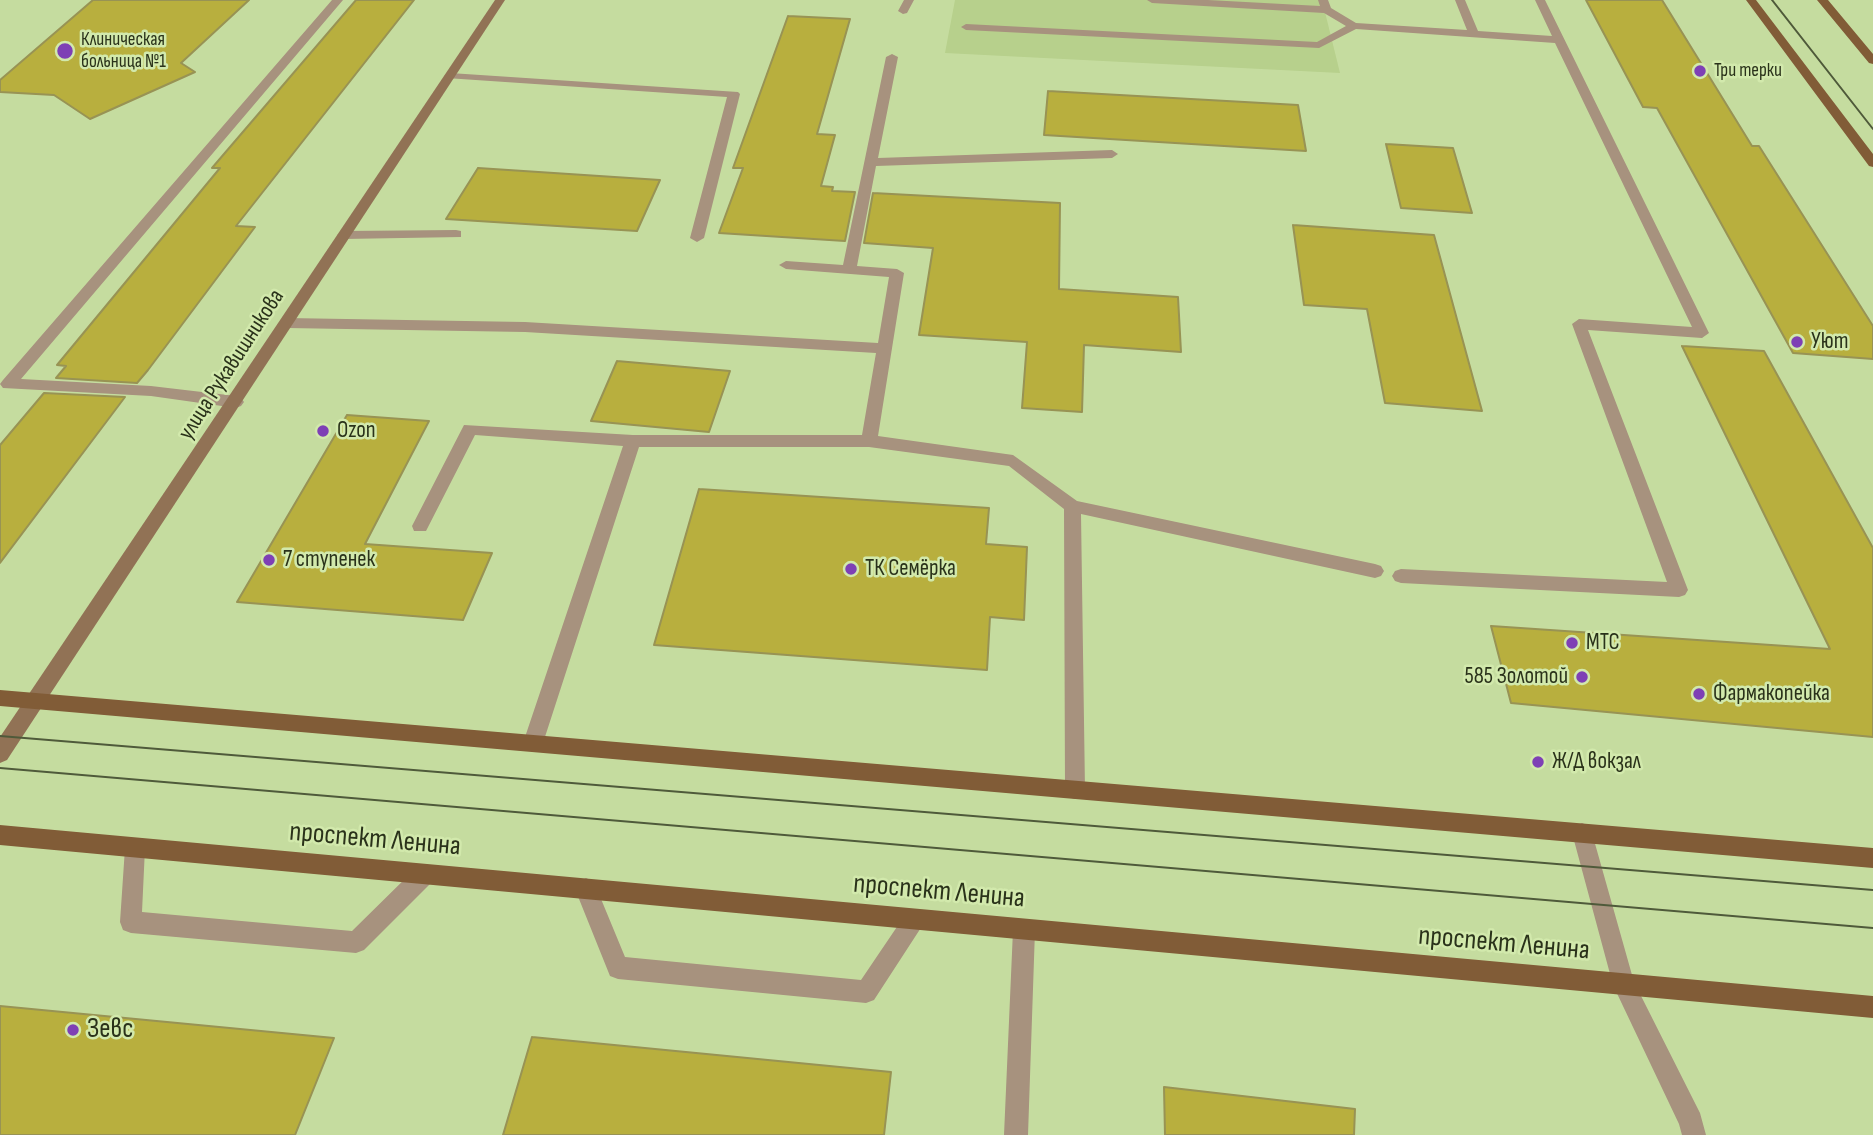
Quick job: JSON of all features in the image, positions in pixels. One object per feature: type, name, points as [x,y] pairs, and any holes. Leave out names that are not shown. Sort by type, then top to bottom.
[{"type":"main road","points":[[1751,0],[1873,163]]},
{"type":"main road","points":[[1822,0],[1873,61]]},
{"type":"main road","points":[[0,698],[1873,858]]},
{"type":"main road","name":"проспект Ленина","points":[[0,835],[1873,1007]]},
{"type":"street","points":[[4,389],[338,0]]},
{"type":"street","name":"улица Рукавишникова","points":[[0,754],[236,402],[500,0]]},
{"type":"street","points":[[903,11],[909,0]]},
{"type":"street","points":[[1152,0],[1325,5],[1354,26],[1559,40]]},
{"type":"street","points":[[1460,0],[1474,34]]},
{"type":"street","points":[[1401,576],[1679,590],[1579,324],[1702,333],[1541,0]]},
{"type":"street","points":[[966,27],[1319,45],[1354,26]]},
{"type":"street","points":[[849,270],[892,57]]},
{"type":"street","points":[[450,76],[734,94],[697,238]]},
{"type":"street","points":[[870,162],[1112,155]]},
{"type":"street","points":[[344,235],[456,234]]},
{"type":"street","points":[[786,265],[897,273],[869,441]]},
{"type":"street","points":[[287,323],[525,327],[884,348]]},
{"type":"street","points":[[4,389],[151,391],[236,402]]},
{"type":"street","points":[[420,526],[470,429],[633,441],[869,441],[1013,461],[1072,506],[1375,571]]},
{"type":"street","points":[[533,743],[633,441]]},
{"type":"street","points":[[1072,506],[1075,790]]},
{"type":"street","points":[[1582,833],[1624,985],[1691,1122],[1694,1135]]},
{"type":"street","points":[[135,848],[131,922],[356,942],[424,875]]},
{"type":"street","points":[[586,889],[618,968],[866,992],[915,920]]},
{"type":"street","points":[[1016,1135],[1024,930]]},
{"type":"shaded area","points":[[955,0],[1322,0],[1340,73],[945,53]]},
{"type":"building","points":[[93,0],[249,0],[181,63],[195,72],[90,119],[54,95],[0,92],[0,80]]},
{"type":"building","points":[[356,0],[414,0],[236,226],[255,227],[148,370],[137,383],[56,378],[66,366],[57,365],[220,168],[212,168]]},
{"type":"building","points":[[1586,0],[1662,0],[1752,146],[1759,146],[1873,326],[1873,359],[1793,353],[1657,108],[1643,107]]},
{"type":"building","points":[[788,16],[850,19],[817,134],[835,135],[821,186],[833,187],[832,191],[855,192],[845,241],[719,233],[743,168],[733,168]]},
{"type":"building","points":[[1048,91],[1298,105],[1306,151],[1044,135]]},
{"type":"building","points":[[1386,144],[1453,148],[1472,213],[1401,208]]},
{"type":"building","points":[[478,168],[660,180],[637,231],[446,219]]},
{"type":"building","points":[[873,193],[1060,203],[1059,289],[1178,297],[1181,352],[1084,345],[1082,412],[1022,408],[1027,342],[919,335],[933,248],[864,243]]},
{"type":"building","points":[[1293,225],[1434,235],[1482,411],[1385,403],[1367,309],[1304,305]]},
{"type":"building","points":[[1682,346],[1764,351],[1873,548],[1873,737],[1511,703],[1491,626],[1830,649]]},
{"type":"building","points":[[617,361],[730,371],[709,432],[591,421]]},
{"type":"building","points":[[44,393],[125,397],[0,563],[0,445]]},
{"type":"building","points":[[347,415],[429,421],[365,544],[492,553],[463,620],[237,602]]},
{"type":"building","name":"ТК Семёрка","points":[[699,489],[989,508],[986,544],[1027,547],[1024,620],[990,617],[987,670],[654,645]]},
{"type":"building","points":[[0,1006],[334,1038],[295,1135],[0,1135]]},
{"type":"building","points":[[532,1037],[891,1072],[884,1135],[503,1135]]},
{"type":"building","points":[[1164,1087],[1355,1109],[1354,1135],[1165,1135]]},
{"type":"tram line","points":[[1772,0],[1873,129]]},
{"type":"tram line","points":[[0,736],[1873,890]]},
{"type":"tram line","points":[[0,768],[1873,928]]},
{"type":"place","name":"Клиническая больница №1","points":[[65,51]]},
{"type":"place","name":"Три терки","points":[[1700,71]]},
{"type":"place","name":"Уют","points":[[1797,342]]},
{"type":"place","name":"Ozon","points":[[323,431]]},
{"type":"place","name":"7 ступенек","points":[[269,560]]},
{"type":"place","name":"ТК Семёрка","points":[[851,569]]},
{"type":"place","name":"МТС","points":[[1572,643]]},
{"type":"place","name":"585 Золотой","points":[[1582,677]]},
{"type":"place","name":"Фармакопейка","points":[[1699,694]]},
{"type":"place","name":"Ж/Д вокзал","points":[[1538,762]]},
{"type":"place","name":"Зевс","points":[[73,1030]]}]
